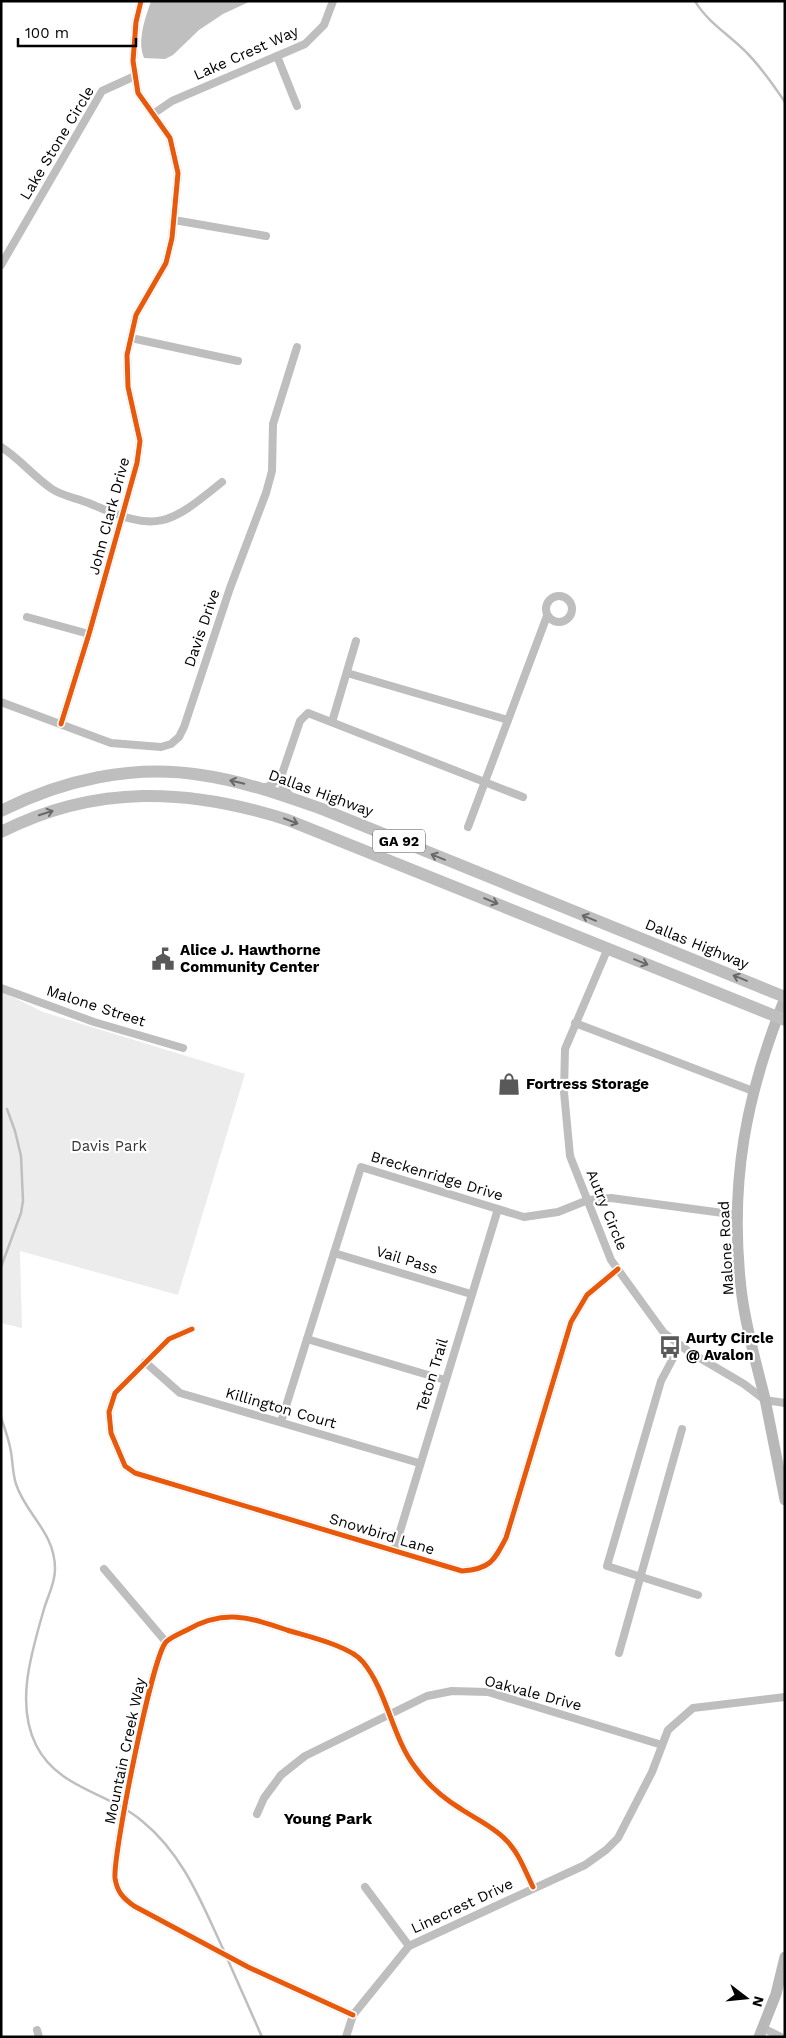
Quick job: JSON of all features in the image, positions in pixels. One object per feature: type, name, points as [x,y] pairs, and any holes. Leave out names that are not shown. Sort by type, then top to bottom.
[{"type":"main road","name":"Dallas Highway","points":[[1,811],[62,785],[130,774],[199,774],[260,788],[293,799],[785,997]]},
{"type":"main road","name":"GA 92","points":[[1,832],[36,816],[100,798],[144,794],[169,795],[234,804],[297,824],[781,1019]]},
{"type":"street","name":"John Clark Drive","points":[[61,724],[89,634],[137,463],[140,441],[128,387],[127,355],[136,315],[166,263],[172,238],[178,173],[170,138],[138,93],[133,61],[136,22],[142,1]]},
{"type":"street","name":"Lake Crest Way","points":[[153,114],[172,101],[305,44],[324,25],[333,1]]},
{"type":"street","points":[[277,56],[296,106]]},
{"type":"street","name":"Lake Stone Circle","points":[[1,265],[102,91],[135,76]]},
{"type":"street","points":[[174,220],[266,236]]},
{"type":"street","points":[[131,338],[238,361]]},
{"type":"street","name":"Davis Drive","points":[[1,702],[100,740],[118,744],[161,747],[171,744],[179,737],[230,588],[266,493],[272,471],[273,424],[297,347]]},
{"type":"street","points":[[1,447],[13,454],[50,488],[67,498],[85,502],[122,518],[162,522],[178,516],[222,482]]},
{"type":"street","points":[[468,827],[547,616]]},
{"type":"street","points":[[27,617],[89,634]]},
{"type":"street","points":[[332,722],[356,641]]},
{"type":"street","points":[[347,673],[508,720]]},
{"type":"street","points":[[293,799],[283,787],[281,777],[300,720],[308,713],[523,797]]},
{"type":"street","points":[[260,788],[269,786],[281,777]]},
{"type":"street","name":"Autry Circle","points":[[608,948],[565,1050],[564,1092],[570,1156],[611,1260],[664,1333],[680,1345],[744,1384],[765,1400],[785,1404]]},
{"type":"street","name":"Malone Street","points":[[1,988],[94,1022],[183,1048]]},
{"type":"street","name":"Malone Road","points":[[785,997],[781,1019],[753,1091],[743,1141],[738,1215],[741,1288],[785,1500]]},
{"type":"street","points":[[575,1023],[753,1091]]},
{"type":"street","name":"Breckenridge Drive","points":[[280,1422],[361,1167],[524,1217],[558,1212],[588,1200],[611,1198],[738,1215]]},
{"type":"street","name":"Teton Trail","points":[[394,1551],[419,1463],[498,1209]]},
{"type":"street","name":"Vail Pass","points":[[334,1253],[471,1294]]},
{"type":"street","name":"Snowbird Lane","points":[[192,1329],[169,1339],[115,1393],[108,1412],[111,1433],[125,1466],[135,1473],[394,1551],[462,1571],[478,1570],[493,1562],[506,1538],[571,1322],[587,1295],[618,1269]]},
{"type":"street","points":[[307,1339],[445,1380]]},
{"type":"street","points":[[680,1345],[661,1381],[607,1566],[698,1595]]},
{"type":"street","name":"Killington Court","points":[[145,1362],[180,1393],[419,1463]]},
{"type":"street","points":[[619,1653],[682,1429]]},
{"type":"street","points":[[104,1569],[166,1642],[202,1621],[225,1616],[252,1618],[330,1644],[362,1660],[414,1766],[434,1789],[447,1800],[506,1839],[519,1857],[533,1887]]},
{"type":"street","name":"Mountain Creek Way","points":[[166,1642],[159,1657],[146,1702],[119,1836],[115,1862],[115,1880],[120,1896],[134,1906],[248,1967],[354,2015]]},
{"type":"street","name":"Oakvale Drive","points":[[256,1814],[264,1798],[281,1775],[305,1756],[427,1696],[452,1691],[488,1692],[662,1745]]},
{"type":"street","name":"Linecrest Drive","points":[[346,2037],[354,2015],[409,1946],[533,1887],[585,1865],[606,1850],[618,1838],[652,1772],[668,1730],[693,1708],[785,1697]]},
{"type":"street","points":[[366,1887],[409,1946]]},
{"type":"street","points":[[781,2037],[760,2032],[776,1994],[785,1957]]},
{"type":"green space","name":"Davis Park","points":[[1,991],[43,1012],[245,1074],[178,1295],[20,1251],[22,1328],[1,1323]]},
{"type":"shaded area","points":[[151,1],[251,1],[223,14],[199,30],[173,55],[165,59],[144,58],[142,51],[143,30]]},
{"type":"waterway","points":[[695,1],[706,16],[752,59],[785,102]]},
{"type":"waterway","points":[[1,1267],[21,1213],[23,1201],[21,1156],[7,1109]]},
{"type":"waterway","points":[[1,1417],[12,1456],[16,1484],[26,1505],[45,1534],[54,1556],[54,1580],[35,1642],[26,1695],[30,1729],[36,1745],[45,1760],[70,1781],[129,1811],[157,1834],[181,1865],[224,1951]]},
{"type":"waterway","points":[[227,1958],[262,2037]]},
{"type":"cycle path","points":[[61,724],[89,634],[137,463],[140,441],[128,387],[127,355],[136,315],[166,263],[172,238],[178,173],[170,138],[138,93],[133,61],[136,22],[141,1]]},
{"type":"cycle path","points":[[192,1329],[169,1339],[115,1393],[109,1412],[111,1433],[125,1466],[135,1473],[462,1571],[471,1570],[485,1566],[490,1562],[498,1553],[506,1538],[571,1322],[587,1295],[618,1269]]},
{"type":"cycle path","points":[[353,2015],[248,1967],[134,1906],[119,1891],[115,1878],[116,1862],[134,1757],[152,1682],[160,1655],[168,1640],[200,1623],[225,1617],[237,1617],[261,1622],[339,1646],[357,1656],[378,1686],[407,1755],[420,1773],[430,1785],[448,1800],[490,1827],[511,1845],[533,1887]]},
{"type":"place","name":"Alice J. Hawthorne Community Center","points":[[163,959]]},
{"type":"place","name":"Fortress Storage","points":[[509,1084]]},
{"type":"place","name":"Aurty Circle @ Avalon","points":[[670,1347]]},
{"type":"district","name":"Young Park","points":[[328,1818]]}]
